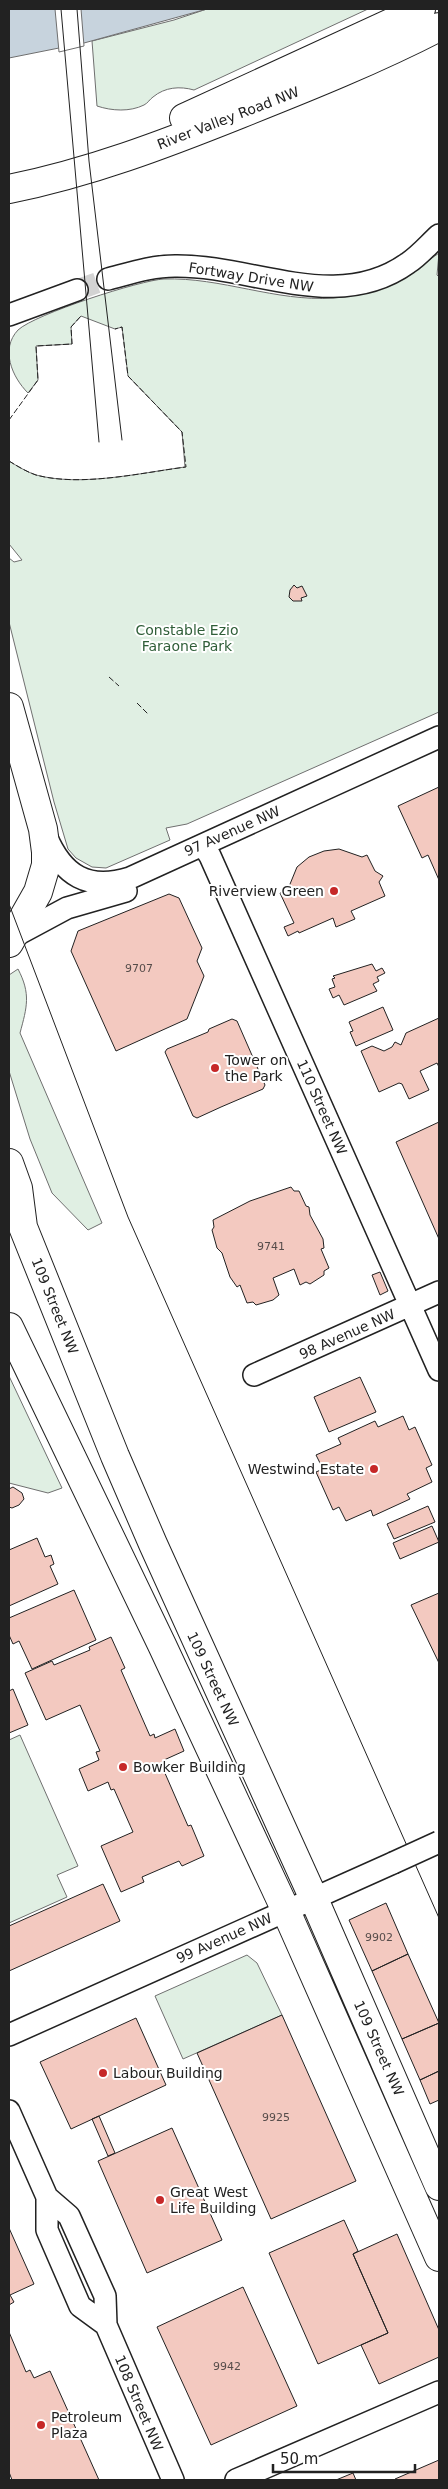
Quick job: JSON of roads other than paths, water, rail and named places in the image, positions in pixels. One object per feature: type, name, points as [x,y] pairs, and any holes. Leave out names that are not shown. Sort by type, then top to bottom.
[{"type":"main road","name":"River Valley Road NW","points":[[9,182],[118,148],[421,9]]},
{"type":"main road","name":"River Valley Road NW","points":[[9,189],[60,178],[97,167],[191,134],[347,71],[439,27]]},
{"type":"main road","points":[[9,707],[43,830],[46,865],[34,901],[10,940]]},
{"type":"main road","name":"109 Street NW","points":[[9,1163],[18,1188],[16,1219],[149,1535],[314,1899],[439,2186]]},
{"type":"main road","points":[[9,1327],[162,1645],[286,1911],[439,2257]]},
{"type":"street","name":"Fortway Drive NW","points":[[108,279],[146,268],[175,266],[238,272],[318,288],[366,283],[408,264],[439,235]]},
{"type":"street","points":[[9,315],[77,290]]},
{"type":"street","name":"97 Avenue NW","points":[[10,940],[67,908],[133,889],[206,851],[439,737]]},
{"type":"street","name":"97 Avenue NW","points":[[43,830],[52,851],[63,865],[84,880],[99,884],[113,883],[130,878],[206,851]]},
{"type":"street","name":"110 Street NW","points":[[206,851],[439,1370]]},
{"type":"street","name":"98 Avenue NW","points":[[254,1375],[439,1292]]},
{"type":"street","name":"99 Avenue NW","points":[[9,2035],[439,1842]]},
{"type":"street","name":"108 Street NW","points":[[9,2111],[47,2198],[46,2230],[80,2306],[106,2325],[173,2480]]},
{"type":"street","points":[[236,2480],[439,2392]]},
{"type":"tunnel","points":[[77,290],[108,279]]},
{"type":"tram line","points":[[61,9],[99,442]]},
{"type":"tram line","points":[[77,9],[89,161],[122,440]]},
{"type":"tram line","points":[[9,904],[128,1217],[439,1918]]},
{"type":"place","name":"Riverview Green","points":[[334,891]]},
{"type":"place","name":"Tower on the Park","points":[[215,1068]]},
{"type":"place","name":"Westwind Estate","points":[[374,1469]]},
{"type":"place","name":"Bowker Building","points":[[123,1767]]},
{"type":"place","name":"Labour Building","points":[[103,2073]]},
{"type":"place","name":"Great West Life Building","points":[[160,2200]]},
{"type":"place","name":"Petroleum Plaza","points":[[41,2425]]},
{"type":"park label","name":"Constable Ezio Faraone Park","points":[[187,638]]}]
